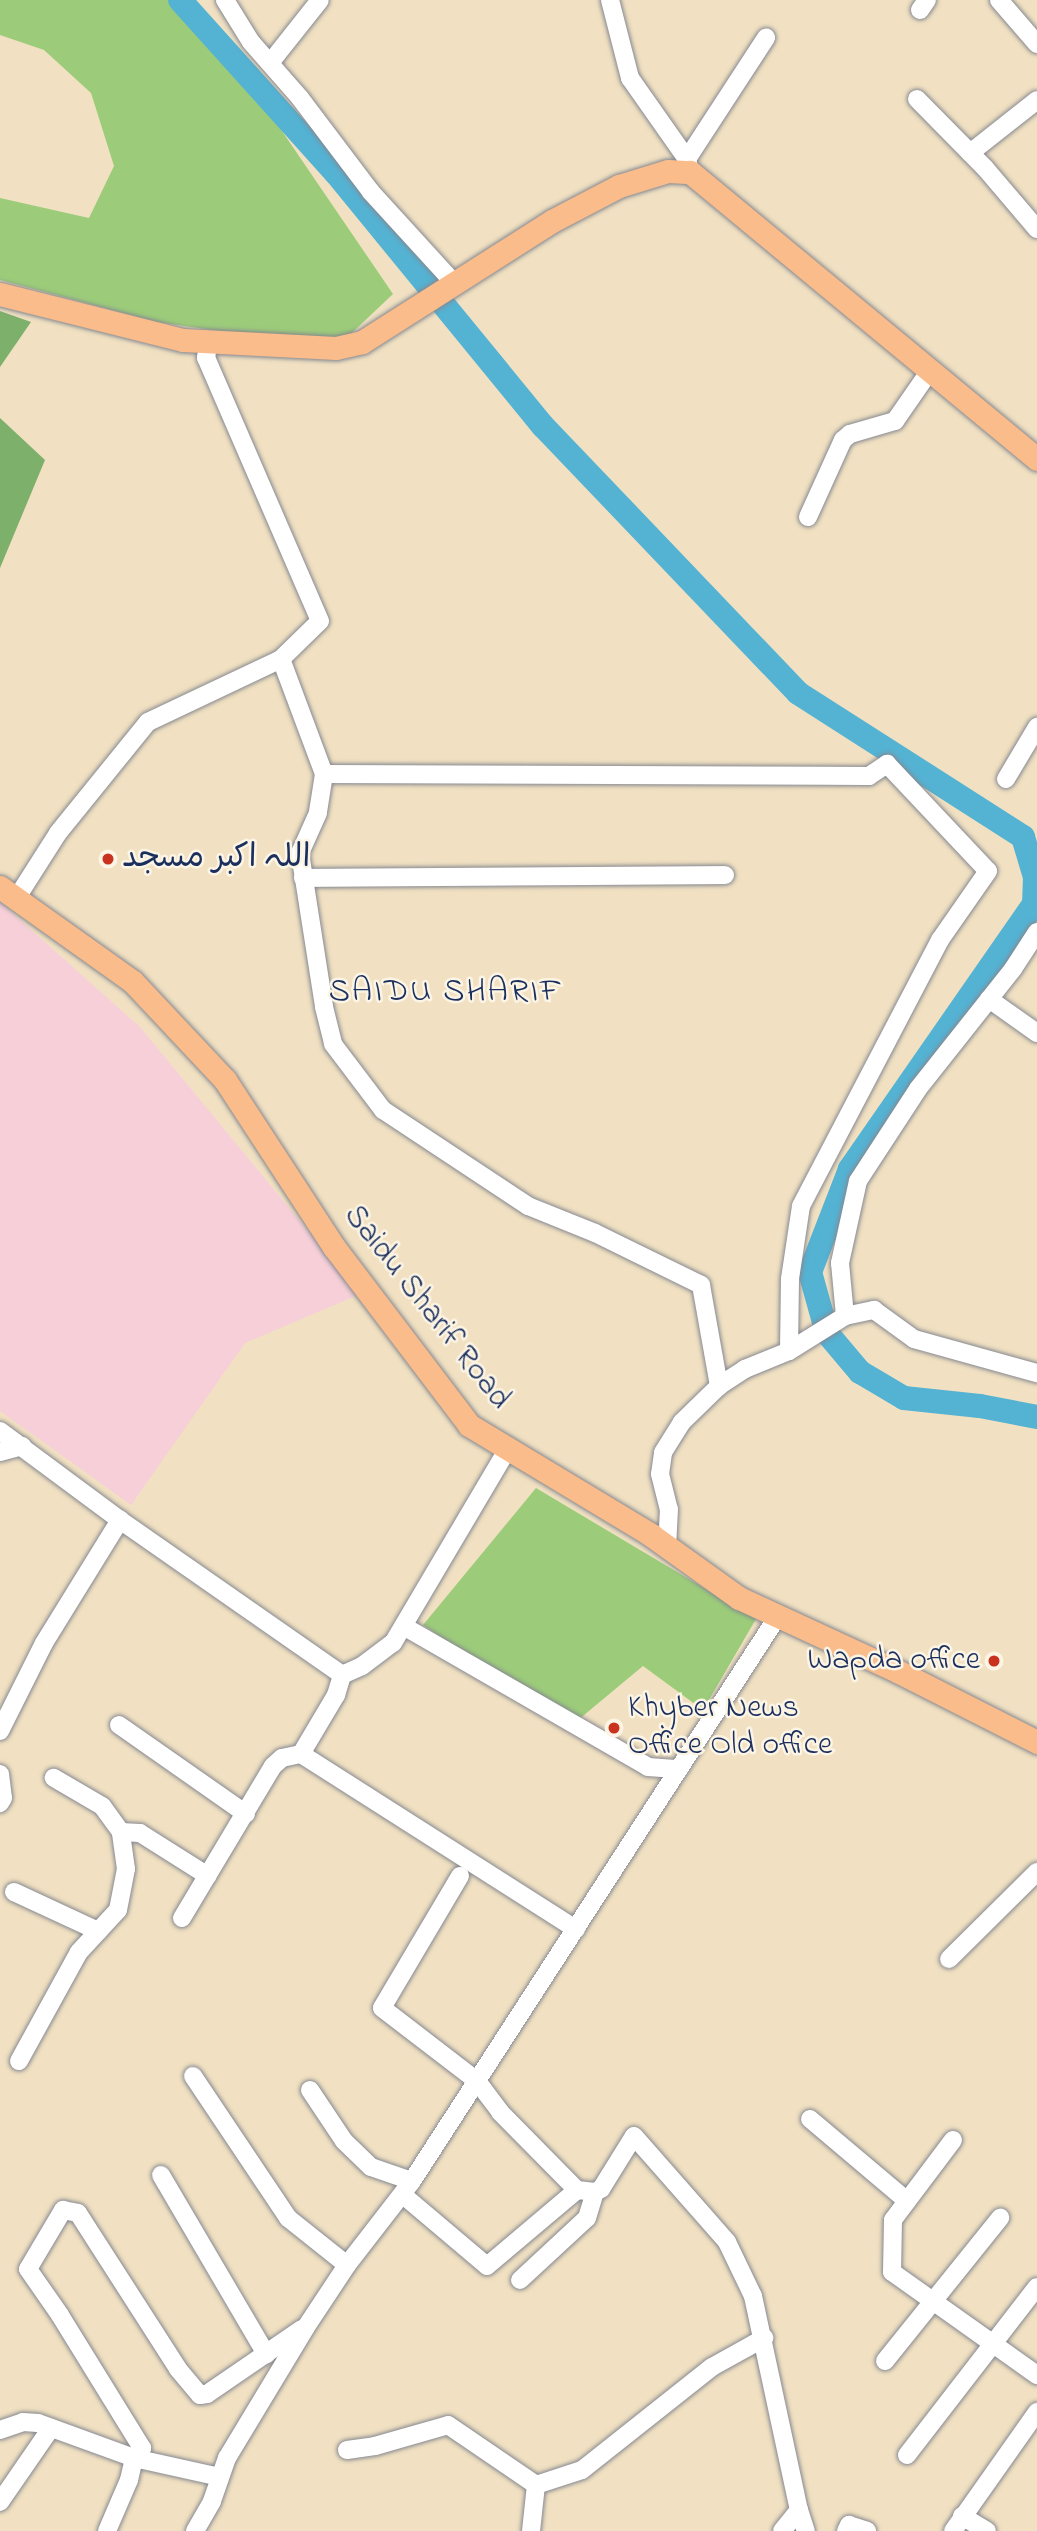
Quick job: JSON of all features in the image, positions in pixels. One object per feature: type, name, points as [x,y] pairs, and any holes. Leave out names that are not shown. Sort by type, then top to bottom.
[{"type":"main road","points":[[0,294],[183,340],[209,340],[264,347],[336,348],[362,342],[552,221],[619,186],[689,166],[929,372],[1037,459]]},
{"type":"main road","name":"Saidu Sharif Road","points":[[8,893],[133,982],[225,1080],[334,1247],[469,1425],[667,1547],[739,1598],[899,1672],[1037,1742]]},
{"type":"street","points":[[225,0],[251,42],[371,192],[455,284]]},
{"type":"street","points":[[270,64],[320,0]]},
{"type":"street","points":[[610,0],[630,78],[689,166],[766,38]]},
{"type":"street","points":[[999,0],[1037,44]]},
{"type":"street","points":[[917,99],[970,153],[1037,229]]},
{"type":"street","points":[[970,153],[1037,100]]},
{"type":"street","points":[[8,893],[148,722],[281,659],[320,621],[206,358],[209,340]]},
{"type":"street","points":[[808,517],[842,440],[850,434],[895,421],[929,372]]},
{"type":"street","points":[[281,659],[324,775],[318,813],[300,853],[324,1007],[333,1045],[383,1110],[528,1206],[595,1233],[701,1285],[719,1386]]},
{"type":"street","points":[[1006,779],[1037,727]]},
{"type":"street","points":[[324,775],[869,776],[887,764],[988,871],[940,940],[801,1206],[790,1279],[789,1351]]},
{"type":"street","points":[[303,878],[725,875]]},
{"type":"street","points":[[845,1316],[840,1263],[858,1181],[918,1089],[989,999],[1037,932]]},
{"type":"street","points":[[989,999],[1037,1033]]},
{"type":"street","points":[[667,1547],[669,1509],[660,1474],[663,1454],[682,1422],[719,1386],[746,1369],[789,1351],[845,1316],[874,1310],[915,1339],[1037,1373]]},
{"type":"street","points":[[0,1431],[120,1520],[342,1675]]},
{"type":"street","points":[[0,1452],[22,1446]]},
{"type":"street","points":[[301,1754],[336,1695],[342,1675],[380,1655],[405,1627],[507,1450]]},
{"type":"street","points":[[0,1731],[44,1643],[120,1520]]},
{"type":"street","points":[[195,2531],[212,2501],[227,2458],[306,2327],[347,2264],[408,2188],[778,1616]]},
{"type":"street","points":[[405,1627],[648,1767],[679,1769]]},
{"type":"street","points":[[119,1725],[246,1814]]},
{"type":"street","points":[[182,1918],[273,1766],[282,1758],[301,1754],[576,1929]]},
{"type":"street","points":[[0,1774],[0,1803]]},
{"type":"street","points":[[19,2061],[79,1952],[118,1910],[126,1869],[121,1832],[102,1806],[54,1777]]},
{"type":"street","points":[[121,1832],[140,1833],[208,1876]]},
{"type":"street","points":[[949,1959],[1037,1872]]},
{"type":"street","points":[[460,1876],[382,2008],[477,2081],[500,2112],[586,2191],[587,2218],[520,2280]]},
{"type":"street","points":[[14,1892],[98,1931]]},
{"type":"street","points":[[193,2076],[288,2218],[347,2264]]},
{"type":"street","points":[[310,2090],[344,2141],[371,2167],[408,2188],[487,2266],[586,2191],[601,2189],[634,2136],[727,2242],[753,2296],[799,2510],[806,2531]]},
{"type":"street","points":[[810,2119],[907,2201]]},
{"type":"street","points":[[953,2140],[893,2220],[892,2272],[1037,2375]]},
{"type":"street","points":[[161,2175],[267,2354]]},
{"type":"street","points":[[107,2531],[129,2480],[134,2458],[142,2448],[60,2315],[28,2269],[63,2210],[78,2213],[194,2391],[200,2395],[207,2394],[306,2327]]},
{"type":"street","points":[[886,2361],[1000,2218]]},
{"type":"street","points":[[907,2455],[1037,2287]]},
{"type":"street","points":[[536,2485],[582,2470],[712,2367],[764,2338]]},
{"type":"street","points":[[987,2531],[958,2524],[1037,2412]]},
{"type":"street","points":[[0,2430],[23,2422],[51,2428],[134,2458],[220,2477]]},
{"type":"street","points":[[347,2451],[448,2425],[536,2485]]},
{"type":"street","points":[[0,2502],[51,2428]]},
{"type":"street","points":[[530,2531],[536,2485]]},
{"type":"street","points":[[782,2531],[799,2510]]},
{"type":"street","points":[[845,2531],[849,2525],[867,2531]]},
{"type":"shaded area","points":[[0,902],[140,1027],[360,1294],[245,1343],[131,1505],[0,1411]]},
{"type":"green space","points":[[0,0],[177,0],[209,24],[393,294],[336,348],[157,322],[0,280],[0,198],[89,218],[114,166],[91,93],[44,50],[0,35]]},
{"type":"green space","points":[[0,311],[31,322],[0,367]]},
{"type":"green space","points":[[0,418],[45,460],[0,568]]},
{"type":"green space","points":[[536,1488],[756,1619],[703,1710],[643,1666],[572,1725],[423,1625]]},
{"type":"waterway","points":[[180,0],[335,172],[543,426],[798,693],[1023,837],[1035,877],[1034,904],[850,1169],[810,1272],[827,1333],[860,1372],[904,1398],[980,1406],[1037,1417]]},
{"type":"place","name":"اللہ اکبر مسجد","points":[[108,859]]},
{"type":"place","name":"Wapda office","points":[[994,1661]]},
{"type":"place","name":"Khyber News Office Old office","points":[[614,1728]]},
{"type":"district","name":"SAIDU SHARIF","points":[[446,993]]}]
